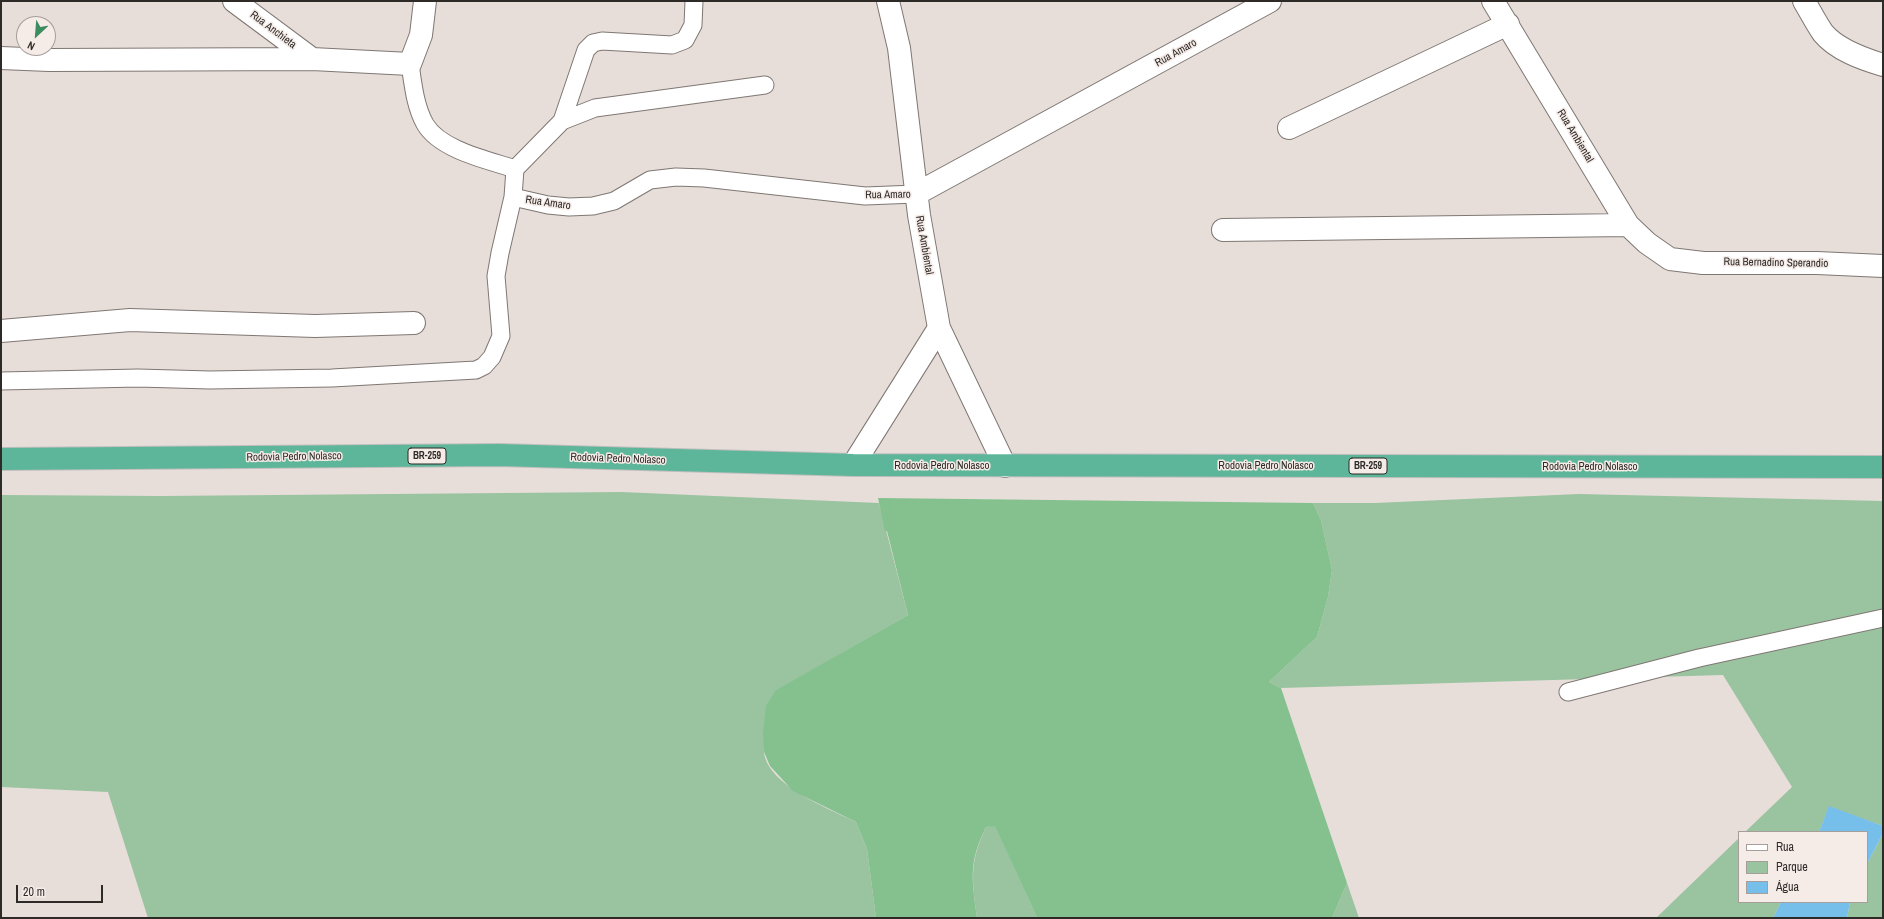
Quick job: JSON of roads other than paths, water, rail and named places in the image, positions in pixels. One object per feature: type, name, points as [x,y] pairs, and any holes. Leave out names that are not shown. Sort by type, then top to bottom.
[{"type":"highway","name":"Rodovia Pedro Nolasco","points":[[1,459],[499,455],[853,466],[1883,467]]},
{"type":"street","name":"Rua Anchieta","points":[[234,1],[312,59]]},
{"type":"street","points":[[1,58],[49,60],[312,59],[410,64],[421,35],[425,1]]},
{"type":"street","name":"Rua Ambiental","points":[[888,1],[905,89],[916,194],[939,328],[1004,466]]},
{"type":"street","name":"Rua Amaro","points":[[916,194],[1270,1]]},
{"type":"street","name":"Rua Ambiental","points":[[1493,1],[1628,225],[1647,242],[1670,259]]},
{"type":"street","points":[[1804,1],[1824,34],[1836,44],[1859,57],[1883,65]]},
{"type":"street","points":[[1289,128],[1508,24]]},
{"type":"street","points":[[1222,230],[1628,225]]},
{"type":"street","name":"Rua Bernadino Sperandio","points":[[1670,259],[1703,263],[1817,263],[1883,266]]},
{"type":"street","points":[[1,331],[130,320],[315,326],[414,323]]},
{"type":"street","points":[[853,466],[939,328]]},
{"type":"lane","points":[[562,122],[586,50],[593,43],[602,41],[672,44],[685,40],[693,25],[694,1]]},
{"type":"lane","points":[[410,64],[419,111],[426,125],[434,135],[472,155],[515,169]]},
{"type":"lane","points":[[1,381],[122,378],[210,380],[324,378],[476,370],[484,366],[492,358],[501,336],[496,276],[513,197],[515,169],[562,122],[595,108],[765,85]]},
{"type":"lane","name":"Rua Amaro","points":[[513,197],[548,205],[569,207],[593,206],[614,201],[650,180],[676,177],[704,178],[865,196],[916,194]]},
{"type":"lane","points":[[1568,692],[1699,658],[1883,618]]},
{"type":"water","points":[[1829,806],[1883,826],[1883,833],[1868,862],[1868,831],[1819,831]]},
{"type":"water","points":[[1780,903],[1850,903],[1847,918],[1773,918]]}]
